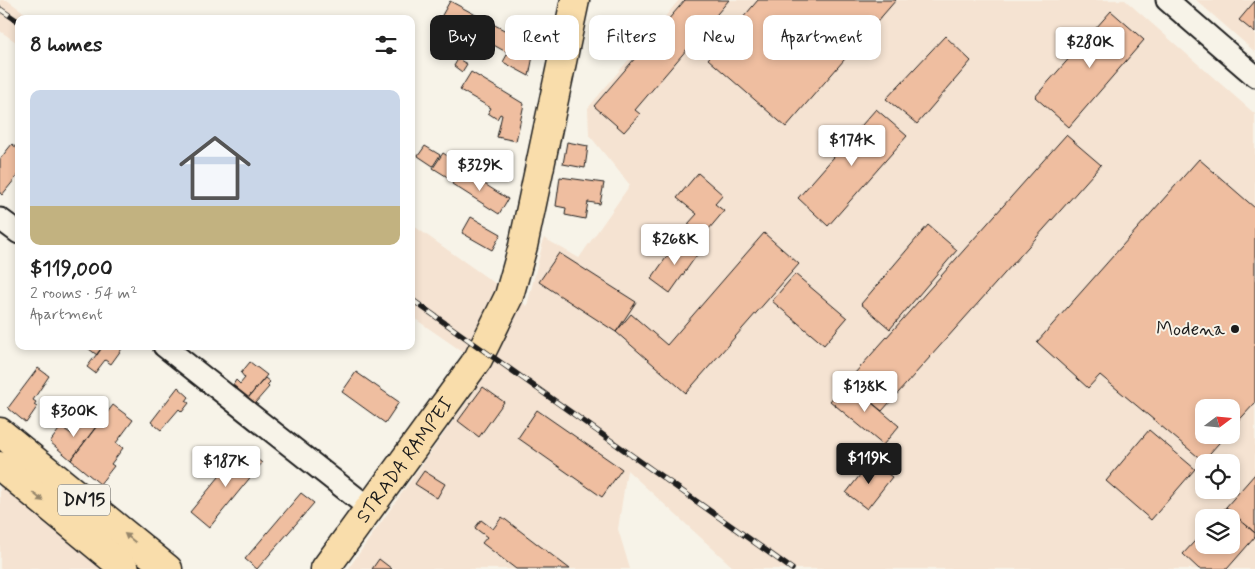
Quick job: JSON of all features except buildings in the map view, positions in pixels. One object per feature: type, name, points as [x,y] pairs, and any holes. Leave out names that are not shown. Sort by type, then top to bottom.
[{"type":"main road","name":"STRADA RAMPEI","points":[[325,569],[478,359],[509,296],[523,246],[574,0]]},
{"type":"main road","name":"DN15","points":[[0,432],[168,569]]},
{"type":"main road","name":"DN15","points":[[0,466],[125,569]]},
{"type":"street","points":[[1167,0],[1255,76]]},
{"type":"street","points":[[0,219],[15,230]]},
{"type":"street","points":[[169,350],[369,508]]},
{"type":"shaded area","points":[[0,0],[7,0],[28,15],[15,15],[15,41],[0,31]]},
{"type":"shaded area","points":[[679,0],[1125,0],[1255,114],[1255,569],[735,569],[627,470],[618,529],[630,569],[348,569],[489,370],[415,319],[415,227],[527,306],[544,238],[579,258],[630,185],[589,135],[588,108],[628,60],[675,60],[675,15],[666,15]]},
{"type":"shaded area","points":[[1196,0],[1255,0],[1255,52]]},
{"type":"shaded area","points":[[0,485],[106,569],[0,569]]},
{"type":"railway","points":[[0,9],[15,19]]},
{"type":"railway","points":[[415,302],[792,569]]},
{"type":"place","name":"Modena","points":[[1235,329]]}]
